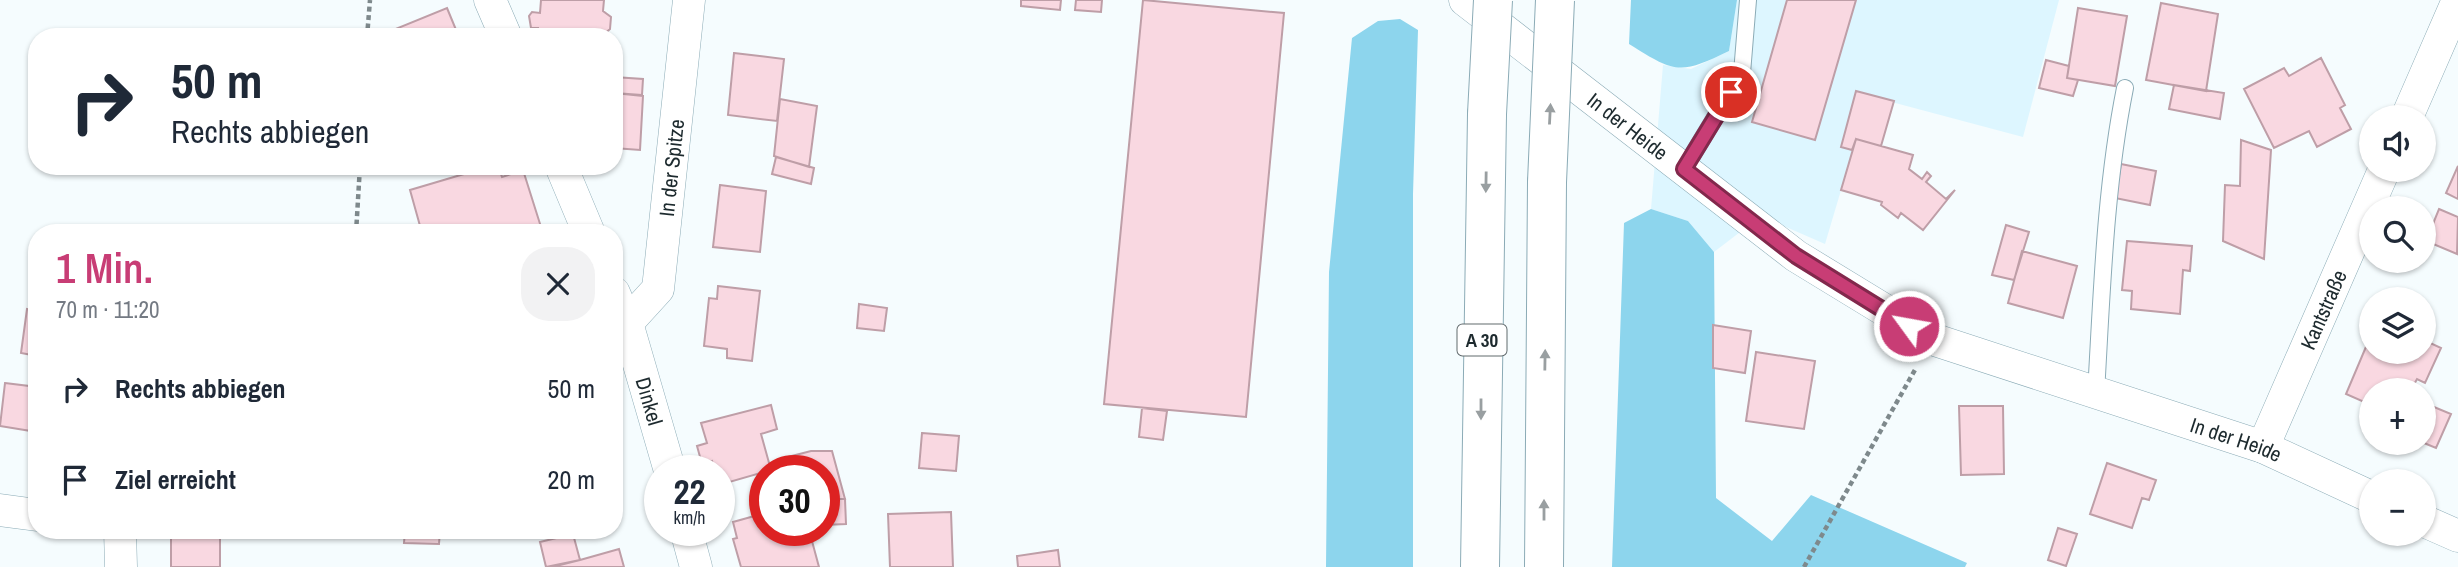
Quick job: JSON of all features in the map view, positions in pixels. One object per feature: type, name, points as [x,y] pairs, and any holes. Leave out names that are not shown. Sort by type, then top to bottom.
[{"type":"highway","name":"A 30","points":[[1480,567],[1487,114],[1493,0]]},
{"type":"highway","points":[[1544,567],[1547,182],[1555,0]]},
{"type":"street","points":[[490,0],[502,28]]},
{"type":"street","name":"In der Spitze","points":[[627,323],[658,289],[689,0]]},
{"type":"street","name":"In der Heide","points":[[1465,0],[1796,256],[1932,339],[2263,447],[2359,491]]},
{"type":"street","points":[[2412,105],[2458,0]]},
{"type":"street","points":[[565,175],[585,224]]},
{"type":"street","name":"Kantstraße","points":[[2263,447],[2379,182]]},
{"type":"street","name":"Dinkel","points":[[623,313],[665,455]]},
{"type":"street","points":[[0,510],[28,513]]},
{"type":"street","points":[[2436,526],[2458,536]]},
{"type":"street","points":[[120,539],[121,567]]},
{"type":"street","points":[[690,546],[696,567]]},
{"type":"lane","points":[[1684,169],[1742,73],[1748,0]]},
{"type":"lane","points":[[2096,393],[2113,148],[2125,88]]},
{"type":"path","points":[[368,28],[370,0]]},
{"type":"path","points":[[357,224],[359,175]]},
{"type":"path","points":[[1804,567],[1932,339]]},
{"type":"shaded area","points":[[1631,0],[1737,0],[1729,51],[1688,67],[1657,61],[1629,44]]},
{"type":"shaded area","points":[[1737,0],[2059,0],[2023,137],[1869,96],[1825,244],[1761,216],[1714,252],[1688,221],[1651,209],[1663,65],[1691,69],[1729,51]]},
{"type":"shaded area","points":[[1400,19],[1418,30],[1413,194],[1413,567],[1326,567],[1329,272],[1352,38],[1378,21]]},
{"type":"shaded area","points":[[1651,209],[1688,221],[1714,252],[1716,498],[1772,541],[1811,495],[1967,563],[1965,567],[1612,567],[1624,223]]},
{"type":"building","points":[[541,0],[604,0],[603,11],[611,17],[610,28],[531,28],[529,16],[532,12],[540,13]]},
{"type":"building","points":[[1021,0],[1061,0],[1060,10],[1021,6]]},
{"type":"building","points":[[1076,0],[1102,0],[1101,12],[1075,10]]},
{"type":"building","points":[[1143,0],[1284,13],[1246,417],[1104,404]]},
{"type":"building","points":[[1787,0],[1856,0],[1815,140],[1752,122]]},
{"type":"building","points":[[2161,3],[2218,14],[2206,91],[2146,80]]},
{"type":"building","points":[[447,8],[455,28],[398,28]]},
{"type":"building","points":[[2078,8],[2127,16],[2115,86],[2067,78]]},
{"type":"building","points":[[734,53],[784,59],[777,121],[728,115]]},
{"type":"building","points":[[2321,58],[2345,105],[2340,108],[2351,129],[2317,147],[2309,131],[2274,148],[2244,89],[2284,68],[2289,76]]},
{"type":"building","points":[[2046,60],[2069,66],[2067,78],[2078,80],[2073,96],[2039,88]]},
{"type":"building","points":[[623,78],[643,79],[642,95],[623,94]]},
{"type":"building","points":[[2174,85],[2224,93],[2220,119],[2169,109]]},
{"type":"building","points":[[1856,91],[1894,101],[1881,146],[1856,139],[1852,150],[1841,147]]},
{"type":"building","points":[[623,94],[643,96],[640,150],[623,149]]},
{"type":"building","points":[[780,99],[817,106],[809,167],[774,156]]},
{"type":"building","points":[[1856,139],[1913,155],[1909,169],[1922,179],[1927,172],[1931,176],[1926,182],[1946,199],[1955,190],[1923,230],[1901,213],[1898,218],[1881,205],[1882,202],[1841,190]]},
{"type":"building","points":[[2241,140],[2271,150],[2264,259],[2223,241],[2225,185],[2240,186]]},
{"type":"building","points":[[776,157],[814,168],[811,184],[772,174]]},
{"type":"building","points":[[2121,164],[2156,171],[2150,205],[2115,198]]},
{"type":"building","points":[[2458,166],[2458,199],[2446,193]]},
{"type":"building","points":[[461,175],[525,175],[540,224],[419,224],[410,190]]},
{"type":"building","points":[[720,185],[766,191],[760,252],[713,247]]},
{"type":"building","points":[[2439,209],[2458,217],[2457,254],[2436,245],[2436,216]]},
{"type":"building","points":[[2006,225],[2029,232],[2014,280],[1992,275]]},
{"type":"building","points":[[2127,241],[2192,246],[2190,271],[2183,270],[2180,314],[2131,309],[2132,291],[2122,290]]},
{"type":"building","points":[[2022,251],[2077,266],[2063,318],[2008,303]]},
{"type":"building","points":[[718,286],[760,291],[752,361],[727,358],[727,349],[704,346],[709,298],[717,299]]},
{"type":"building","points":[[859,304],[887,308],[884,331],[857,328]]},
{"type":"building","points":[[27,309],[28,354],[21,353]]},
{"type":"building","points":[[1713,325],[1751,331],[1745,373],[1713,368]]},
{"type":"building","points":[[2436,346],[2441,348],[2436,359]]},
{"type":"building","points":[[1756,352],[1815,361],[1804,429],[1746,421]]},
{"type":"building","points":[[2359,363],[2434,364],[2427,378],[2359,378],[2359,400],[2346,394]]},
{"type":"building","points":[[5,383],[28,386],[28,431],[0,426]]},
{"type":"building","points":[[771,405],[777,429],[761,434],[767,455],[749,455],[749,476],[735,480],[735,455],[700,455],[697,446],[707,443],[701,423]]},
{"type":"building","points":[[1959,406],[2003,406],[2004,474],[1961,475]]},
{"type":"building","points":[[1142,408],[1167,411],[1163,440],[1139,437]]},
{"type":"building","points":[[2436,408],[2451,414],[2436,448]]},
{"type":"building","points":[[922,433],[959,436],[956,471],[919,468]]},
{"type":"building","points":[[811,451],[832,451],[833,455],[796,455]]},
{"type":"building","points":[[2107,463],[2156,480],[2149,500],[2142,498],[2132,528],[2090,514]]},
{"type":"building","points":[[840,481],[845,499],[840,499]]},
{"type":"building","points":[[840,499],[845,499],[846,524],[840,524]]},
{"type":"building","points":[[951,512],[953,567],[890,567],[888,514]]},
{"type":"building","points":[[749,518],[749,546],[813,546],[819,567],[741,567],[735,546],[735,521]]},
{"type":"building","points":[[2058,528],[2077,534],[2066,566],[2048,560]]},
{"type":"building","points":[[171,539],[220,539],[220,567],[171,567]]},
{"type":"building","points":[[404,539],[439,539],[439,544],[404,543]]},
{"type":"building","points":[[574,539],[580,560],[546,567],[540,542]]},
{"type":"building","points":[[619,549],[624,567],[552,567],[580,560]]},
{"type":"building","points":[[1058,550],[1060,567],[1018,567],[1017,556]]},
{"type":"route","points":[[1731,92],[1684,169],[1796,256],[1909,326]]}]
